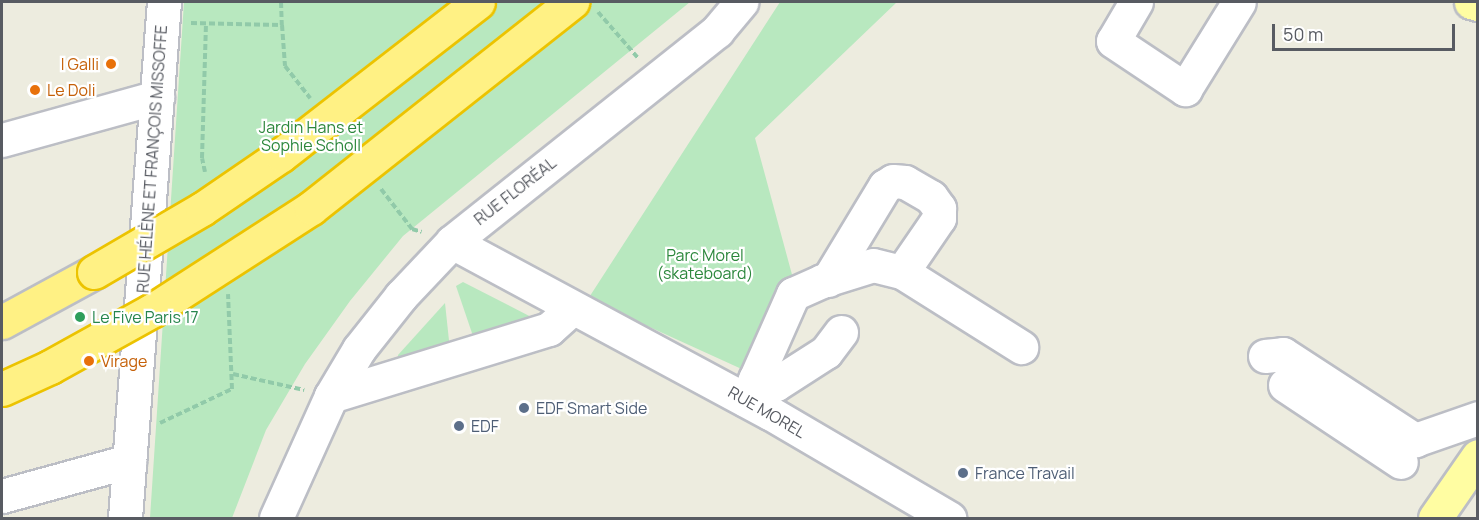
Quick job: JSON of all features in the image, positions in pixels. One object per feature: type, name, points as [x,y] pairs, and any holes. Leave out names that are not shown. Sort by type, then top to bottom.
[{"type":"highway","points":[[2,322],[202,209],[281,155],[478,2]]},
{"type":"highway","points":[[2,389],[50,367],[153,310],[311,208],[584,6]]},
{"type":"highway","points":[[2,296],[94,272]]},
{"type":"main road","points":[[1471,2],[1478,4]]},
{"type":"main road","points":[[1435,519],[1478,456]]},
{"type":"street","name":"RUE HÉLÈNE ET FRANÇOIS MISSOFFE","points":[[125,519],[164,2]]},
{"type":"street","name":"RUE FLORÉAL","points":[[276,519],[327,404],[359,349],[401,296],[452,242],[717,31],[741,2]]},
{"type":"street","points":[[1136,2],[1113,41],[1185,89],[1239,2]]},
{"type":"street","points":[[2,140],[157,97]]},
{"type":"street","points":[[828,280],[885,186],[893,181],[904,182],[931,197],[939,208],[939,218],[902,272]]},
{"type":"street","name":"RUE MOREL","points":[[452,242],[577,310],[750,389],[950,519]]},
{"type":"street","points":[[750,389],[793,294],[800,289],[873,266],[902,272],[1022,347]]},
{"type":"street","points":[[327,404],[549,328],[577,310]]},
{"type":"street","points":[[750,389],[776,384],[826,352],[841,332]]},
{"type":"street","points":[[1265,356],[1283,354],[1415,440],[1478,417]]},
{"type":"street","points":[[1285,386],[1401,462]]},
{"type":"street","points":[[2,496],[129,461]]},
{"type":"path","points":[[281,2],[282,25]]},
{"type":"path","points":[[584,6],[657,80]]},
{"type":"path","points":[[233,374],[327,404]]},
{"type":"green space","name":"Jardin Hans et Sophie Scholl","points":[[184,2],[690,2],[403,236],[350,301],[305,364],[266,430],[232,518],[150,518]]},
{"type":"green space","name":"Parc Morel (skateboard)","points":[[780,2],[897,2],[755,138],[794,282],[746,371],[588,299]]},
{"type":"green space","points":[[463,282],[539,321],[474,339],[456,286]]},
{"type":"green space","points":[[445,303],[450,350],[397,367],[398,355]]},
{"type":"place","name":"I Galli","points":[[111,64]]},
{"type":"place","name":"Le Doli","points":[[35,90]]},
{"type":"place","name":"Le Five Paris 17","points":[[80,317]]},
{"type":"place","name":"Virage","points":[[89,361]]},
{"type":"place","name":"EDF Smart Side","points":[[524,408]]},
{"type":"place","name":"EDF","points":[[459,426]]},
{"type":"place","name":"France Travail","points":[[963,473]]}]
